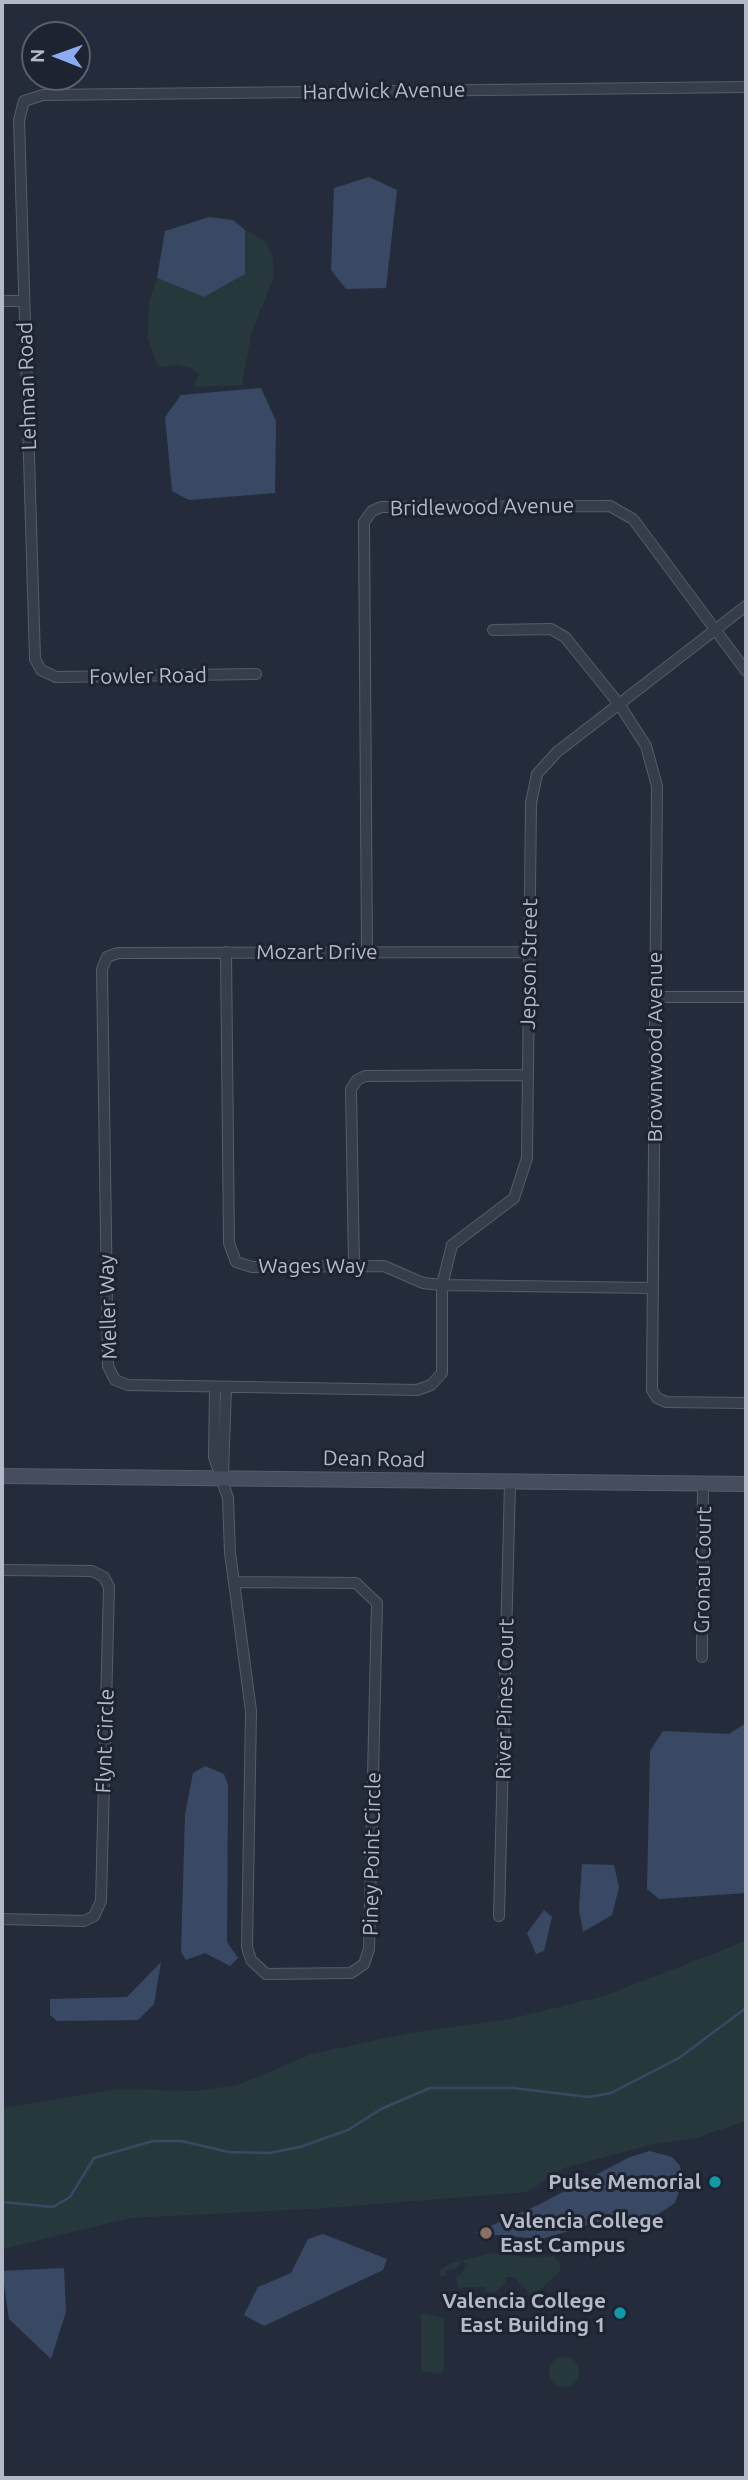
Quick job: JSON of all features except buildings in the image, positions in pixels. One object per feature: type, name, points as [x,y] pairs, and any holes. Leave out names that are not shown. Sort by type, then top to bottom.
[{"type":"main road","name":"Dean Road","points":[[2,1476],[746,1484]]},
{"type":"street","name":"Hardwick Avenue","points":[[24,102],[43,95],[746,87]]},
{"type":"street","name":"Lehman Road","points":[[24,102],[19,120],[33,649],[41,670]]},
{"type":"street","points":[[2,301],[23,301]]},
{"type":"street","name":"Bridlewood Avenue","points":[[366,952],[364,522],[372,511],[381,507],[610,506],[633,519],[717,628],[746,671]]},
{"type":"street","name":"Jepson Street","points":[[431,1385],[442,1373],[442,1285],[453,1245],[514,1198],[527,1158],[531,803],[537,774],[557,752],[746,606]]},
{"type":"street","name":"Brownwood Avenue","points":[[493,630],[551,629],[565,637],[619,704],[646,746],[657,786],[653,1390],[657,1398],[666,1402],[746,1404]]},
{"type":"street","name":"Fowler Road","points":[[41,670],[57,677],[68,678],[256,674]]},
{"type":"street","name":"Wages Way","points":[[226,952],[229,1243],[236,1262],[253,1267],[384,1266],[423,1283],[442,1285],[653,1288]]},
{"type":"street","name":"Mozart Drive","points":[[107,957],[118,953],[528,952]]},
{"type":"street","name":"Meller Way","points":[[107,957],[102,969],[108,1366],[115,1380],[128,1385],[220,1388],[417,1390],[431,1385]]},
{"type":"street","points":[[656,997],[746,997]]},
{"type":"street","points":[[354,1267],[351,1089],[357,1080],[365,1076],[527,1075]]},
{"type":"street","name":"Piney Point Circle","points":[[220,1388],[214,1457],[223,1478],[234,1582],[251,1711],[247,1947],[251,1960],[266,1974],[351,1973],[364,1964],[369,1949],[377,1603],[356,1583],[234,1582]]},
{"type":"street","name":"River Pines Court","points":[[499,1916],[510,1482]]},
{"type":"street","name":"Gronau Court","points":[[702,1657],[704,1484]]},
{"type":"street","name":"Flynt Circle","points":[[2,1570],[92,1571],[104,1577],[109,1587],[100,1902],[94,1916],[84,1921],[2,1919]]},
{"type":"shaded area","points":[[245,230],[265,241],[273,258],[274,276],[251,334],[242,385],[194,387],[199,374],[190,368],[176,365],[158,367],[148,338],[149,301],[157,278],[204,297],[245,274]]},
{"type":"shaded area","points":[[746,1941],[746,2121],[696,2138],[654,2144],[564,2168],[527,2192],[327,2208],[131,2218],[2,2249],[2,2108],[118,2089],[197,2091],[237,2085],[312,2054],[410,2033],[510,2019],[604,1996]]},
{"type":"shaded area","points":[[494,2253],[533,2258],[553,2256],[559,2262],[561,2270],[533,2297],[514,2277],[505,2277],[505,2283],[496,2292],[485,2292],[485,2287],[462,2287],[459,2290],[456,2278],[468,2266],[463,2261],[455,2269],[446,2271],[446,2276],[440,2276],[440,2270],[451,2263]]},
{"type":"shaded area","points":[[421,2313],[444,2318],[444,2370],[440,2374],[421,2371]]},
{"type":"shaded area","points":[[564,2357],[570,2358],[578,2366],[578,2378],[570,2386],[564,2387],[558,2386],[550,2378],[549,2372],[550,2366],[558,2358]]},
{"type":"water","points":[[369,177],[397,190],[386,288],[346,289],[331,270],[334,188]]},
{"type":"water","points":[[209,217],[233,220],[245,230],[245,274],[204,297],[157,278],[165,231]]},
{"type":"water","points":[[261,388],[276,421],[275,493],[189,500],[172,491],[165,417],[181,395]]},
{"type":"water","points":[[746,1723],[746,1893],[659,1899],[647,1889],[650,1751],[663,1731],[729,1734]]},
{"type":"water","points":[[205,1766],[224,1774],[228,1785],[227,1942],[238,1958],[230,1966],[205,1953],[186,1960],[181,1952],[185,1815],[193,1773]]},
{"type":"water","points":[[582,1864],[614,1865],[619,1887],[612,1915],[583,1932],[579,1909]]},
{"type":"water","points":[[544,1910],[552,1917],[544,1951],[536,1954],[527,1933]]},
{"type":"water","points":[[161,1962],[154,2004],[138,2020],[57,2021],[50,2015],[50,1999],[127,1997]]},
{"type":"water","points":[[650,2151],[672,2157],[680,2166],[683,2180],[675,2203],[654,2217],[601,2221],[542,2239],[475,2233],[538,2205],[630,2157]]},
{"type":"water","points":[[323,2234],[387,2259],[383,2270],[264,2326],[244,2315],[258,2287],[291,2273],[308,2239]]},
{"type":"water","points":[[64,2268],[66,2312],[51,2359],[9,2319],[2,2271]]},
{"type":"waterway","points":[[2,2202],[53,2207],[70,2197],[94,2158],[153,2141],[181,2141],[229,2152],[269,2153],[300,2147],[348,2130],[381,2109],[430,2088],[513,2088],[589,2097],[611,2093],[679,2058],[746,2008]]},
{"type":"place","name":"Pulse Memorial","points":[[715,2182]]},
{"type":"place","name":"Valencia College East Campus","points":[[486,2233]]},
{"type":"place","name":"Valencia College East Building 1","points":[[620,2313]]}]
